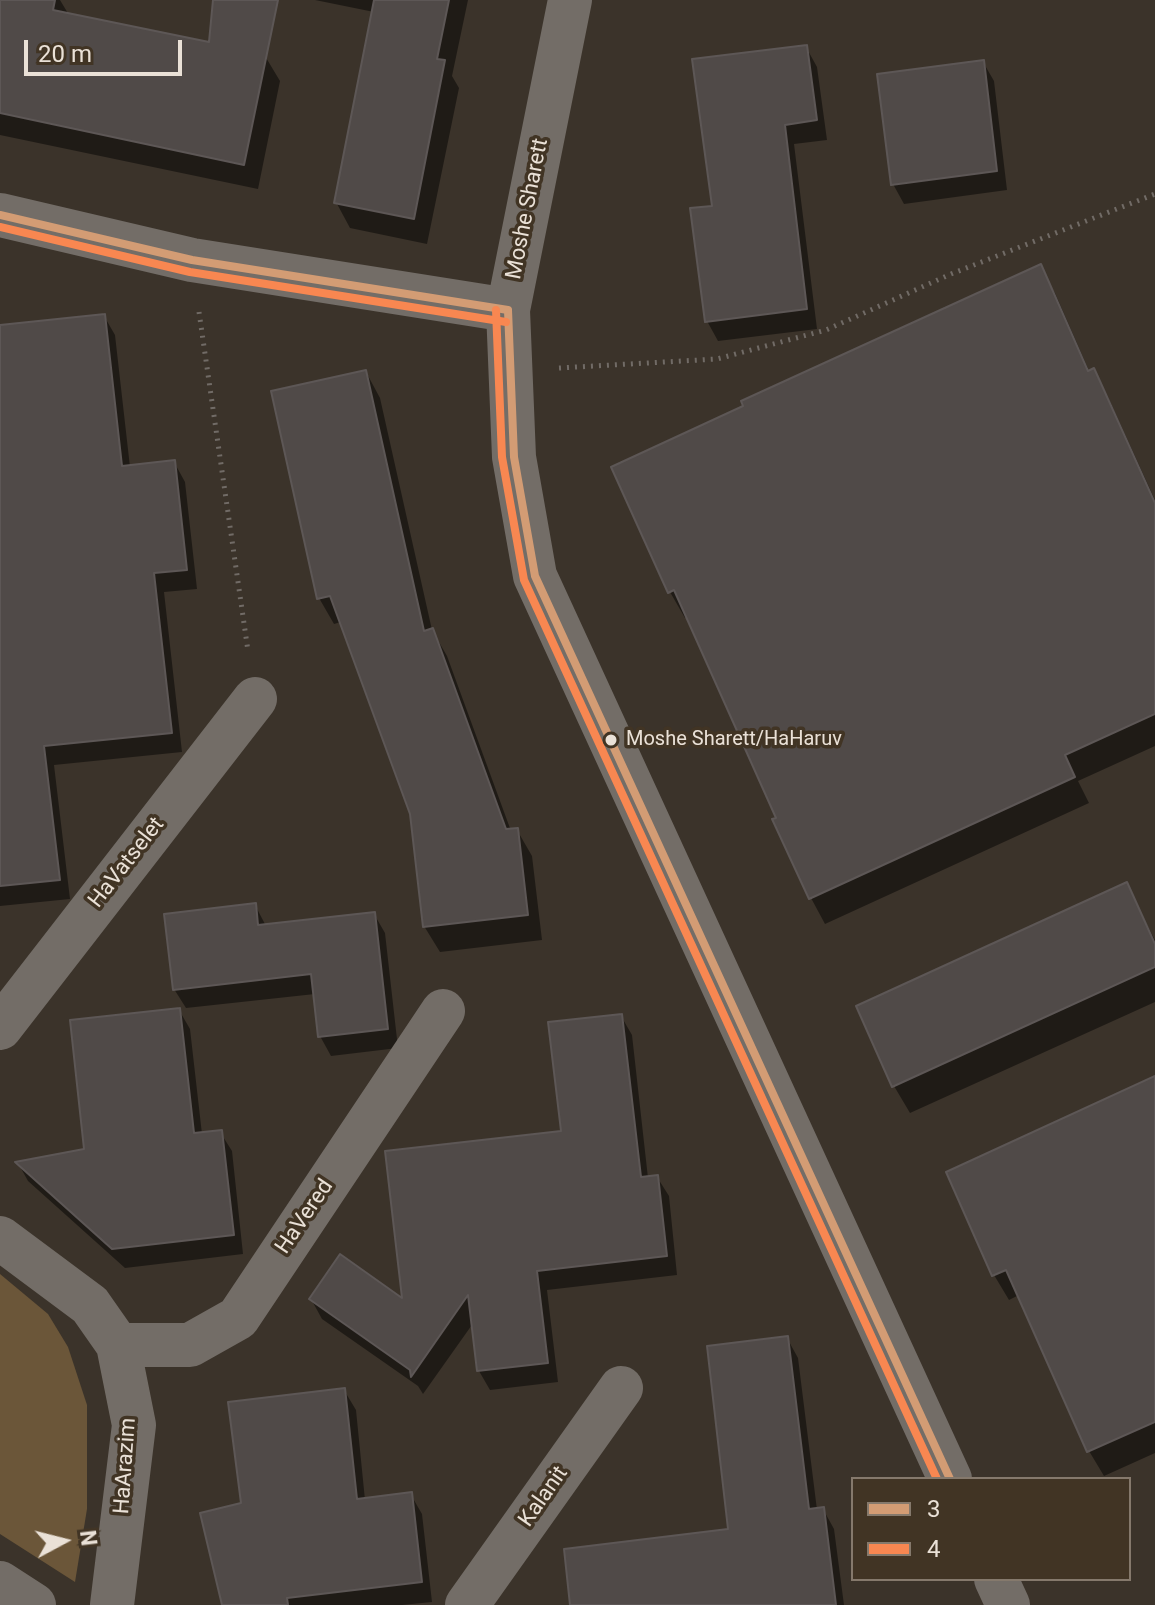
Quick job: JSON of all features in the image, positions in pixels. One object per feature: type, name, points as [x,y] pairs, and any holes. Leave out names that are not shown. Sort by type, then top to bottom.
[{"type":"street","name":"Moshe Sharett","points":[[570,0],[508,310],[514,457],[535,576],[949,1477]]},
{"type":"street","points":[[0,215],[192,260],[508,310]]},
{"type":"street","name":"HaVatselet","points":[[0,1028],[255,699]]},
{"type":"street","name":"HaVered","points":[[118,1345],[190,1345],[238,1318],[443,1011]]},
{"type":"street","name":"HaArazim","points":[[0,1238],[90,1305],[118,1345],[134,1425],[112,1605]]},
{"type":"street","name":"Kalanit","points":[[467,1605],[621,1388]]},
{"type":"street","points":[[997,1581],[1008,1605]]},
{"type":"path","points":[[510,371],[717,359],[826,330],[951,274],[1155,194]]},
{"type":"path","points":[[192,260],[255,699]]},
{"type":"shaded area","points":[[0,1274],[48,1314],[68,1347],[87,1405],[87,1509],[75,1582],[0,1534]]},
{"type":"building","points":[[0,0],[55,0],[53,10],[209,42],[213,0],[278,0],[244,165],[0,113]]},
{"type":"building","points":[[374,0],[449,0],[437,59],[445,60],[414,219],[334,203]]},
{"type":"building","points":[[807,45],[817,120],[785,125],[807,309],[705,322],[690,208],[712,206],[692,59]]},
{"type":"building","points":[[984,60],[997,171],[891,185],[877,74]]},
{"type":"building","points":[[1041,264],[1088,371],[1094,368],[1155,503],[1155,714],[1065,755],[1075,777],[809,899],[674,590],[668,593],[611,467],[743,406],[741,401]]},
{"type":"building","points":[[105,314],[122,466],[175,460],[187,570],[154,573],[172,733],[44,746],[60,880],[0,886],[0,325]]},
{"type":"building","points":[[366,370],[424,631],[433,628],[506,829],[518,828],[528,915],[423,927],[410,814],[330,596],[317,599],[271,391]]},
{"type":"building","points":[[1127,882],[1155,944],[1155,967],[892,1087],[856,1006]]},
{"type":"building","points":[[256,903],[258,925],[375,912],[388,1029],[318,1037],[311,974],[173,990],[164,914]]},
{"type":"building","points":[[180,1008],[194,1133],[222,1130],[234,1235],[112,1249],[15,1162],[84,1149],[70,1020]]},
{"type":"building","points":[[622,1014],[641,1177],[658,1175],[667,1256],[537,1271],[548,1363],[477,1371],[468,1295],[411,1377],[410,1370],[309,1299],[340,1254],[402,1298],[385,1151],[561,1131],[548,1022]]},
{"type":"building","points":[[1155,1076],[1155,1422],[1087,1452],[1006,1270],[992,1276],[946,1172]]},
{"type":"building","points":[[788,1336],[809,1509],[824,1507],[836,1605],[570,1605],[564,1549],[728,1529],[707,1346]]},
{"type":"building","points":[[345,1388],[357,1499],[412,1492],[422,1582],[287,1598],[288,1605],[222,1605],[200,1513],[241,1503],[228,1402]]},
{"type":"transit line","name":"3","points":[[0,215],[192,260],[508,310]]},
{"type":"transit line","name":"4","points":[[0,227],[190,272],[506,322]]},
{"type":"transit line","name":"4","points":[[496,310],[502,457],[524,580],[936,1477]]},
{"type":"transit line","name":"3","points":[[508,310],[514,457],[535,576],[949,1477]]},
{"type":"place","name":"Moshe Sharett/HaHaruv","points":[[611,740]]}]
